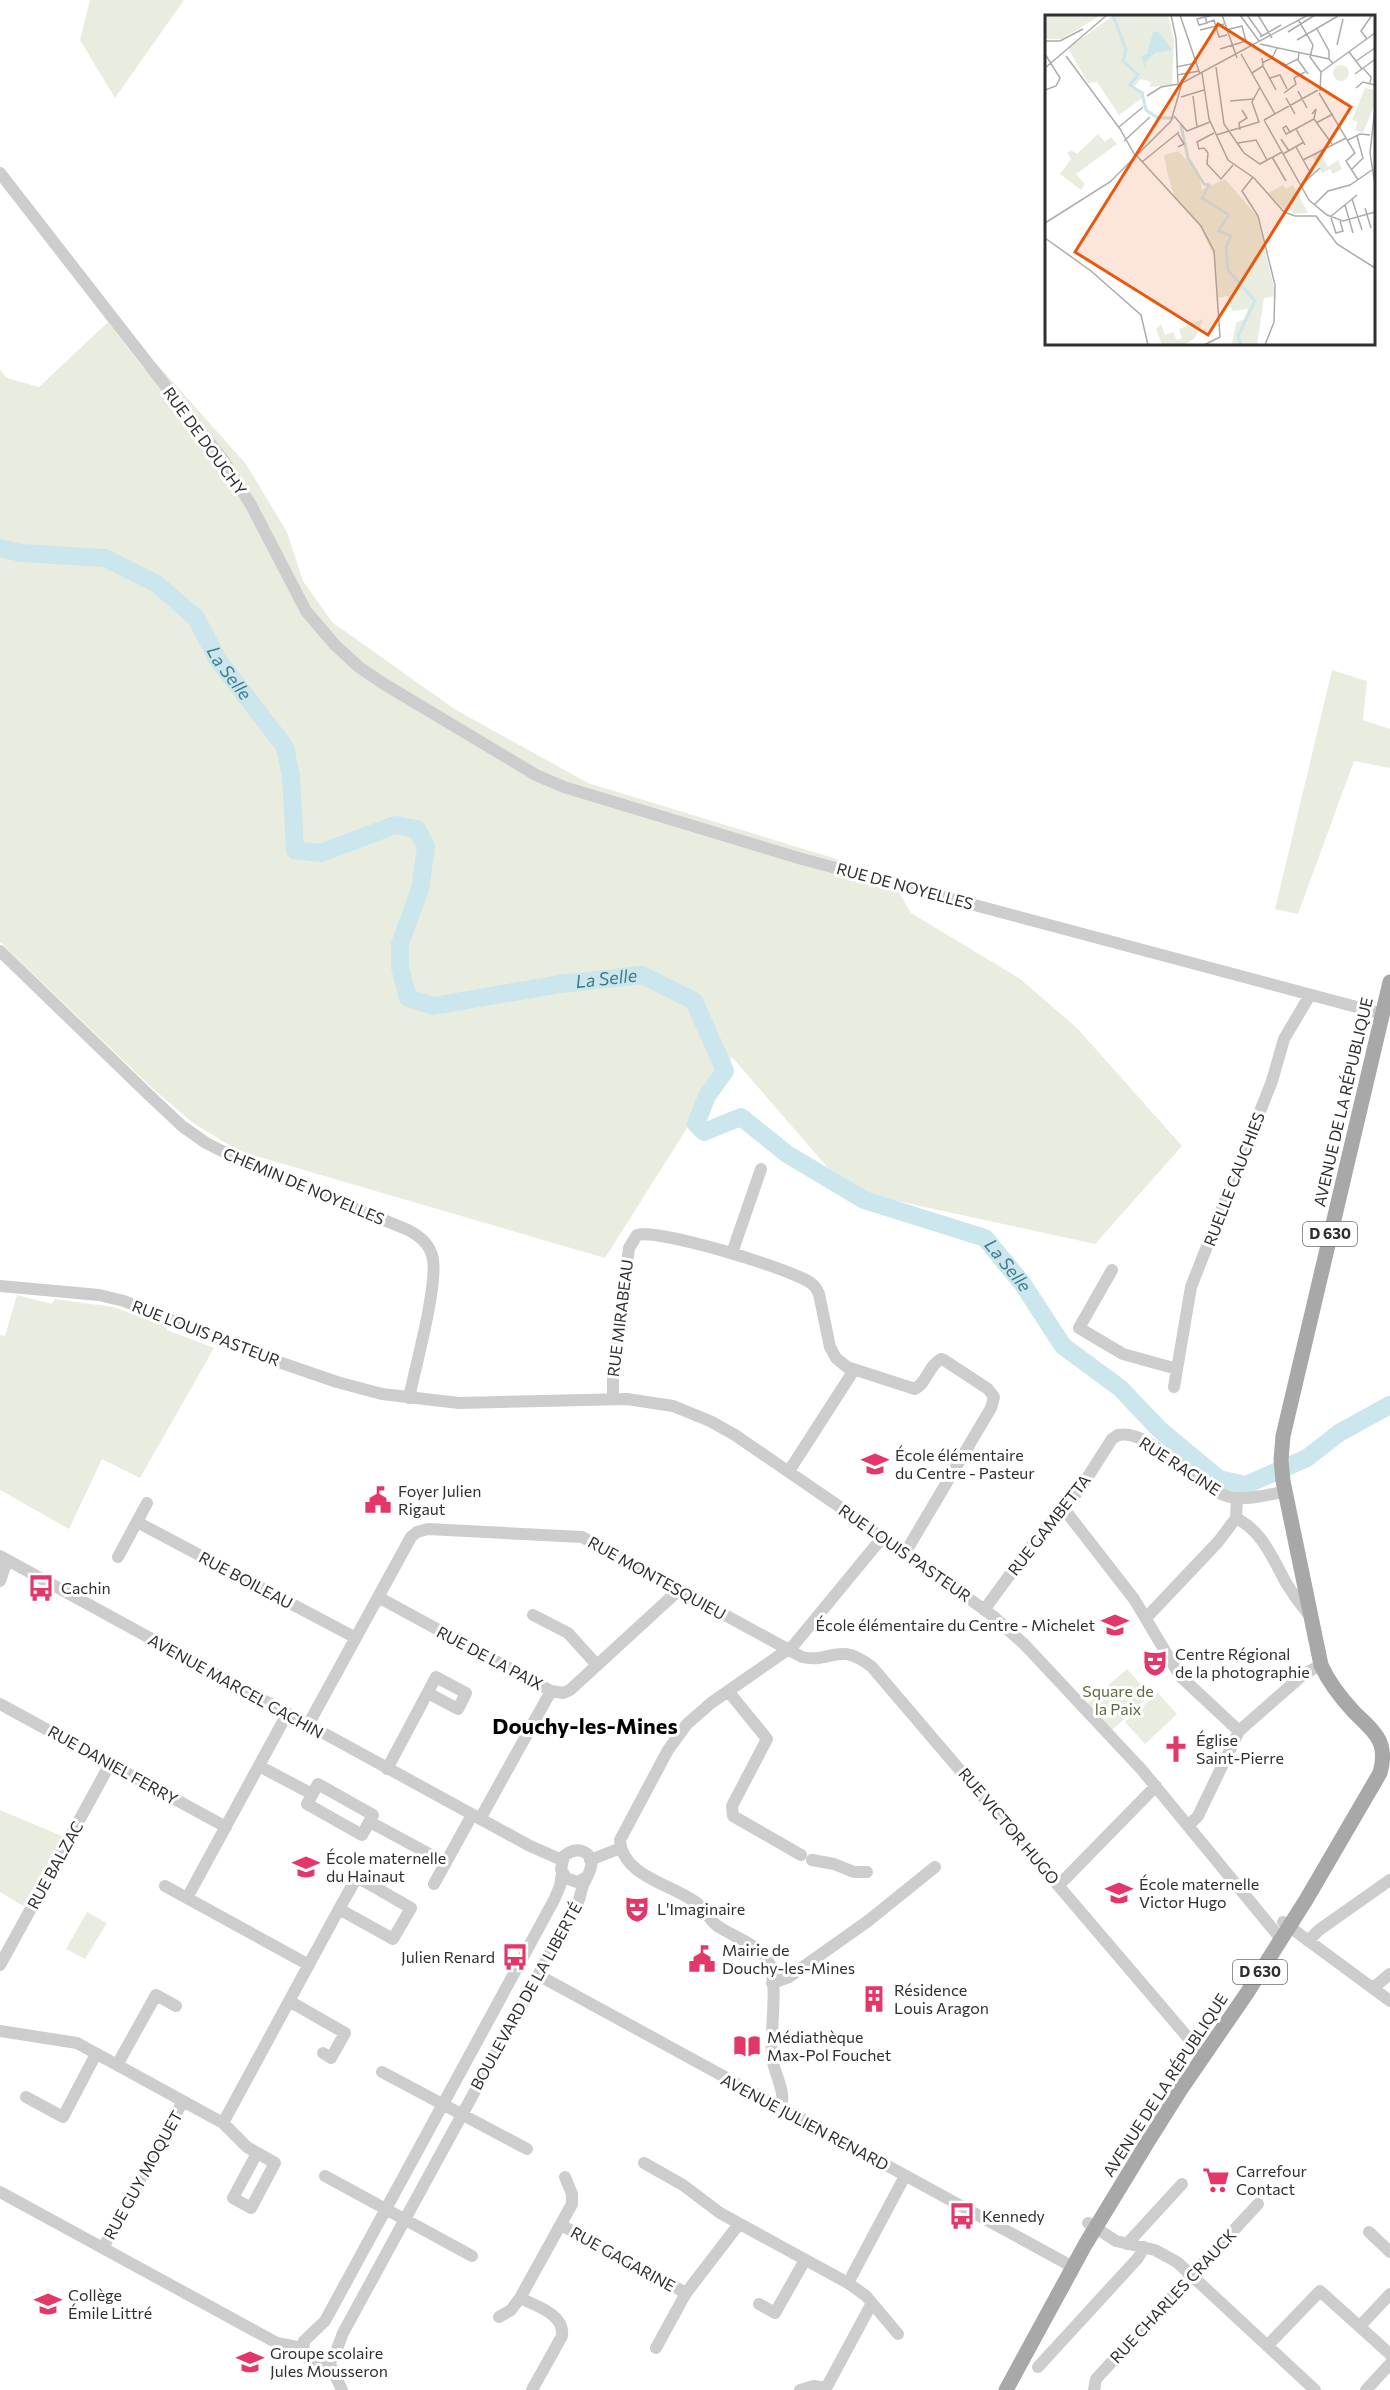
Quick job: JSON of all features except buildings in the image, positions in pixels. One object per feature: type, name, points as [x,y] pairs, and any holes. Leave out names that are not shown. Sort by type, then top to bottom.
[{"type":"main road","name":"AVENUE DE LA RÉPUBLIQUE","points":[[997,2390],[1092,2226],[1164,2115],[1202,2051],[1242,2001],[1282,1930],[1375,1786],[1382,1766],[1382,1749],[1377,1735],[1330,1682],[1322,1665],[1284,1487],[1281,1455],[1288,1413],[1390,982]]},
{"type":"main road","name":"AVENUE DE LA RÉPUBLIQUE","points":[[1006,2390],[1069,2265]]},
{"type":"street","name":"RUE DE DOUCHY","points":[[0,173],[224,461],[254,511],[301,602],[319,629],[342,653],[367,673],[442,719]]},
{"type":"street","name":"RUE DE NOYELLES","points":[[442,719],[536,775],[564,787],[808,861],[1310,995],[1386,1006]]},
{"type":"street","name":"CHEMIN DE NOYELLES","points":[[0,951],[189,1131],[225,1155],[418,1236],[427,1244],[433,1256],[433,1282],[409,1398]]},
{"type":"street","name":"RUELLE CAUCHIES","points":[[1174,1388],[1191,1287],[1272,1081],[1284,1039],[1310,995]]},
{"type":"street","points":[[761,1169],[732,1253],[788,1272],[815,1286],[821,1298],[831,1351],[840,1362],[854,1370],[915,1389],[920,1386],[932,1366],[940,1359],[948,1361],[988,1389],[994,1397],[993,1404],[905,1553]]},
{"type":"street","name":"RUE MIRABEAU","points":[[613,1399],[613,1371],[629,1248],[634,1238],[641,1234],[650,1234],[732,1253]]},
{"type":"street","points":[[1112,1270],[1079,1328],[1123,1354],[1177,1370]]},
{"type":"street","name":"RUE LOUIS PASTEUR","points":[[0,1286],[99,1295],[124,1301],[337,1382],[409,1398],[459,1403],[613,1399],[646,1401],[688,1411],[735,1435],[984,1610],[1024,1644],[1156,1786],[1188,1826],[1282,1930],[1308,1941],[1390,2001]]},
{"type":"street","points":[[789,1471],[854,1370]]},
{"type":"street","name":"RUE RACINE","points":[[1112,1439],[1125,1434],[1148,1443],[1211,1489],[1228,1497],[1237,1498],[1284,1487]]},
{"type":"street","name":"RUE GAMBETTA","points":[[984,1610],[1028,1550],[1080,1489],[1112,1439]]},
{"type":"street","points":[[1146,1618],[1213,1548],[1236,1518],[1237,1498]]},
{"type":"street","points":[[118,1557],[147,1503]]},
{"type":"street","points":[[1064,1509],[1108,1564],[1146,1618],[1179,1676],[1239,1731]]},
{"type":"street","name":"AVENUE DE LA RÉPUBLIQUE","points":[[1236,1518],[1244,1522],[1268,1547],[1289,1587],[1311,1618]]},
{"type":"street","name":"RUE BOILEAU","points":[[137,1522],[356,1638]]},
{"type":"street","name":"RUE MONTESQUIEU","points":[[308,1725],[411,1537],[420,1530],[428,1528],[578,1536],[789,1650]]},
{"type":"street","points":[[780,2109],[782,2092],[774,2070],[772,2055],[771,1967],[759,1950],[715,1924],[698,1904],[636,1869],[621,1848],[621,1836],[672,1744],[698,1714],[789,1650],[881,1539]]},
{"type":"street","points":[[0,1581],[4,1558]]},
{"type":"street","name":"AVENUE MARCEL CACHIN","points":[[4,1558],[544,1854],[562,1867]]},
{"type":"street","name":"RUE DE LA PAIX","points":[[378,1597],[551,1691],[566,1692],[679,1590]]},
{"type":"street","points":[[533,1615],[568,1633],[597,1665]]},
{"type":"street","name":"RUE VICTOR HUGO","points":[[789,1650],[810,1659],[840,1653],[851,1654],[877,1671],[1202,2051]]},
{"type":"street","points":[[1188,1826],[1198,1816],[1239,1731],[1304,1674],[1322,1665]]},
{"type":"street","points":[[434,1884],[551,1691]]},
{"type":"street","points":[[728,1691],[768,1739],[732,1806],[732,1813],[736,1819],[806,1858],[834,1864],[854,1872],[867,1872]]},
{"type":"street","points":[[387,1769],[428,1693]]},
{"type":"street","name":"RUE DANIEL FERRY","points":[[0,1704],[226,1827]]},
{"type":"street","points":[[187,1898],[287,1714]]},
{"type":"street","name":"RUE BALZAC","points":[[0,1965],[110,1764]]},
{"type":"street","points":[[259,1766],[312,1794]]},
{"type":"street","points":[[318,1784],[373,1815],[362,1835],[307,1804],[312,1794],[318,1784]]},
{"type":"street","points":[[1059,1885],[1156,1786]]},
{"type":"street","points":[[370,1821],[446,1863]]},
{"type":"street","points":[[590,1860],[621,1848]]},
{"type":"street","points":[[575,1851],[584,1853],[590,1860],[592,1869],[587,1877],[579,1882],[572,1882],[562,1867],[568,1853],[575,1851]]},
{"type":"street","name":"BOULEVARD DE LA LIBERTÉ","points":[[315,2331],[325,2321],[557,1895],[562,1867]]},
{"type":"street","points":[[772,1983],[786,1979],[799,1971],[868,1921],[935,1867]]},
{"type":"street","name":"BOULEVARD DE LA LIBERTÉ","points":[[337,2348],[578,1902],[587,1877]]},
{"type":"street","points":[[223,2123],[339,1909],[357,1878],[411,1908],[393,1939],[339,1909]]},
{"type":"street","points":[[1308,1941],[1319,1930],[1390,1880]]},
{"type":"street","points":[[165,1886],[309,1965]]},
{"type":"street","points":[[1373,1988],[1390,1974]]},
{"type":"street","name":"AVENUE JULIEN RENARD","points":[[538,1975],[1069,2265]]},
{"type":"street","points":[[117,2065],[156,1995],[176,2006]]},
{"type":"street","points":[[289,2001],[345,2032],[332,2058],[323,2053]]},
{"type":"street","name":"RUE GUY MOQUET","points":[[0,2031],[73,2042],[223,2123],[242,2143],[257,2153]]},
{"type":"street","points":[[26,2097],[63,2117],[96,2054]]},
{"type":"street","points":[[382,2072],[527,2149]]},
{"type":"street","name":"RUE GUY MOQUET","points":[[103,2248],[183,2102]]},
{"type":"street","points":[[644,2163],[683,2185],[720,2214],[862,2292],[898,2334]]},
{"type":"street","points":[[325,2176],[472,2256]]},
{"type":"street","points":[[848,2283],[905,2176]]},
{"type":"street","name":"RUE GAGARINE","points":[[499,2317],[511,2310],[520,2298],[561,2225],[572,2201],[565,2177]]},
{"type":"street","points":[[1127,2244],[1182,2184]]},
{"type":"street","points":[[0,2192],[277,2343],[303,2348]]},
{"type":"street","name":"RUE CHARLES CRAUCK","points":[[1094,2390],[1096,2379],[1258,2204]]},
{"type":"street","name":"RUE GAGARINE","points":[[656,2348],[686,2293],[739,2224]]},
{"type":"street","name":"RUE GAGARINE","points":[[561,2225],[686,2293]]},
{"type":"street","points":[[1092,2226],[1116,2241],[1144,2247],[1172,2259],[1267,2346],[1301,2385],[1315,2390]]},
{"type":"street","points":[[1369,2232],[1390,2252]]},
{"type":"street","points":[[1038,2367],[1138,2258],[1144,2247]]},
{"type":"street","points":[[759,2304],[775,2313],[806,2260]]},
{"type":"street","points":[[1267,2346],[1318,2291],[1324,2293],[1390,2354]]},
{"type":"street","points":[[1360,2326],[1390,2294]]},
{"type":"street","points":[[520,2298],[555,2316],[563,2329],[562,2336],[532,2390]]},
{"type":"street","points":[[800,2390],[814,2386],[825,2389],[872,2303]]},
{"type":"street","points":[[315,2331],[324,2331],[331,2335],[337,2348],[329,2362],[320,2365],[312,2363],[305,2357],[303,2348],[305,2338],[315,2331]]},
{"type":"street","points":[[329,2362],[342,2390]]},
{"type":"street","points":[[1366,2390],[1390,2364]]},
{"type":"green space","points":[[90,0],[184,0],[115,98],[80,40]]},
{"type":"green space","points":[[108,322],[144,369],[155,362],[246,464],[287,532],[303,581],[332,622],[456,710],[588,783],[889,875],[911,913],[1019,978],[1077,1028],[1182,1146],[1095,1244],[847,1190],[732,1057],[605,1258],[239,1151],[193,1123],[151,1087],[0,942],[0,370],[7,378],[39,387]]},
{"type":"green space","points":[[1332,670],[1367,681],[1363,720],[1390,729],[1390,768],[1354,761],[1298,914],[1275,909]]},
{"type":"green space","points":[[17,1295],[52,1304],[55,1299],[113,1307],[168,1326],[167,1330],[214,1348],[140,1478],[102,1459],[69,1529],[0,1490],[0,1335],[5,1336]]},
{"type":"green space","name":"Square de la Paix","points":[[1127,1669],[1150,1695],[1110,1732],[1086,1705]]},
{"type":"green space","points":[[1158,1693],[1177,1714],[1145,1744],[1125,1722]]},
{"type":"green space","points":[[0,1810],[64,1837],[23,1906],[0,1892]]},
{"type":"green space","points":[[87,1912],[107,1923],[85,1959],[66,1949]]},
{"type":"waterway","name":"La Selle","points":[[0,548],[21,553],[105,558],[157,584],[196,618],[218,660],[285,747],[291,777],[295,850],[321,853],[395,825],[417,829],[426,847],[420,889],[400,944],[400,967],[408,998],[433,1006],[560,984],[642,975],[694,1001],[725,1071],[707,1096],[696,1124],[704,1132],[741,1117],[787,1154],[864,1200],[985,1238],[1022,1283],[1063,1346],[1120,1388],[1160,1430],[1219,1479],[1246,1485],[1307,1458],[1339,1433],[1390,1405]]},
{"type":"place","name":"École élémentaire du Centre - Pasteur","points":[[875,1464]]},
{"type":"place","name":"Foyer Julien Rigaut","points":[[378,1500]]},
{"type":"place","name":"Cachin","points":[[41,1588]]},
{"type":"place","name":"École élémentaire du Centre - Michelet","points":[[1115,1625]]},
{"type":"place","name":"Centre Régional de la photographie","points":[[1155,1663]]},
{"type":"place","name":"Église Saint-Pierre","points":[[1176,1749]]},
{"type":"place","name":"École maternelle du Hainaut","points":[[306,1867]]},
{"type":"place","name":"École maternelle Victor Hugo","points":[[1119,1893]]},
{"type":"place","name":"L'Imaginaire","points":[[637,1909]]},
{"type":"place","name":"Julien Renard","points":[[515,1957]]},
{"type":"place","name":"Mairie de Douchy-les-Mines","points":[[702,1959]]},
{"type":"place","name":"Résidence Louis Aragon","points":[[874,1999]]},
{"type":"place","name":"Médiathèque Max-Pol Fouchet","points":[[747,2046]]},
{"type":"place","name":"Carrefour Contact","points":[[1216,2180]]},
{"type":"place","name":"Kennedy","points":[[962,2216]]},
{"type":"place","name":"Collège Émile Littré","points":[[48,2304]]},
{"type":"place","name":"Groupe scolaire Jules Mousseron","points":[[250,2362]]},
{"type":"district","name":"Douchy-les-Mines","points":[[585,1726]]}]
